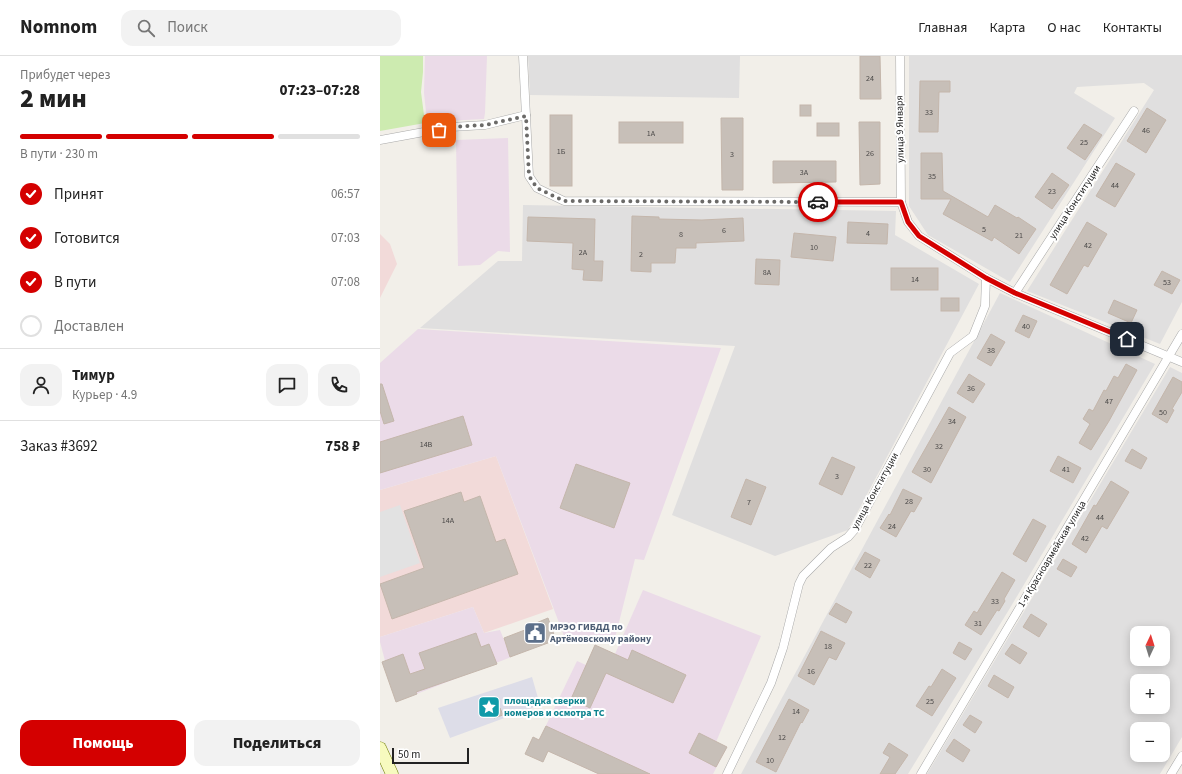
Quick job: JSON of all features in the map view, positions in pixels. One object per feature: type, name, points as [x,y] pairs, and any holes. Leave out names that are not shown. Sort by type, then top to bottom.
[{"type":"main road","points":[[380,748],[392,774]]},
{"type":"street","points":[[523,56],[529,176],[537,188],[564,201],[901,202]]},
{"type":"street","name":"улица 9 Января","points":[[900,56],[901,202],[908,222],[919,236],[986,278],[1015,293],[1182,362]]},
{"type":"street","name":"улица Конституции","points":[[1015,293],[1134,111]]},
{"type":"street","points":[[380,140],[451,127],[485,125],[526,116]]},
{"type":"street","name":"улица Конституции","points":[[728,770],[771,683],[783,648],[799,584],[803,576],[831,548],[848,537],[855,529],[950,352],[973,336],[985,306],[986,278]]},
{"type":"street","name":"1-я Красноармейская улица","points":[[921,774],[1182,334]]},
{"type":"street","points":[[1171,774],[1182,756]]},
{"type":"shaded area","points":[[425,56],[487,56],[484,119],[427,122],[424,93]]},
{"type":"shaded area","points":[[528,56],[740,56],[739,98],[530,95]]},
{"type":"shaded area","points":[[909,56],[1182,56],[1182,302],[1160,344],[1027,291],[1154,90],[1144,83],[1077,87],[1074,93],[1115,118],[1010,282],[928,235],[909,206]]},
{"type":"shaded area","points":[[508,138],[510,252],[498,251],[480,265],[458,266],[456,140]]},
{"type":"shaded area","points":[[523,205],[896,211],[895,235],[979,284],[848,530],[775,556],[672,515],[735,346],[420,328],[498,261],[522,261]]},
{"type":"shaded area","points":[[380,234],[390,244],[397,264],[380,298]]},
{"type":"shaded area","points":[[1000,293],[1155,364],[1010,608],[908,774],[741,774]]},
{"type":"shaded area","points":[[418,329],[721,348],[644,560],[635,559],[615,638],[580,642],[564,636],[496,456],[380,490],[380,363]]},
{"type":"shaded area","points":[[1170,367],[1182,373],[1182,737],[1170,757],[1170,722],[1130,722],[1130,762],[1167,762],[1160,774],[927,774]]},
{"type":"shaded area","points":[[496,456],[553,609],[484,633],[473,607],[380,637],[380,490]]},
{"type":"shaded area","points":[[400,505],[420,563],[380,577],[380,512]]},
{"type":"shaded area","points":[[643,590],[761,636],[716,742],[727,747],[713,774],[598,774],[548,751],[533,737],[539,740],[577,661],[586,665],[595,645],[615,654]]},
{"type":"shaded area","points":[[473,607],[484,633],[500,630],[511,657],[396,702],[380,637]]},
{"type":"shaded area","name":"площадка сверки номеров и осмотра ТС","points":[[532,677],[540,705],[450,738],[438,708]]},
{"type":"green space","points":[[380,56],[423,56],[421,92],[425,123],[380,131]]},
{"type":"building","points":[[860,56],[880,56],[881,99],[860,99]]},
{"type":"building","points":[[920,81],[950,81],[950,92],[939,92],[938,132],[919,132]]},
{"type":"building","points":[[800,105],[811,105],[811,116],[800,116]]},
{"type":"building","points":[[1147,108],[1166,120],[1146,153],[1127,141]]},
{"type":"building","points":[[550,115],[572,115],[572,186],[550,186]]},
{"type":"building","points":[[721,118],[743,118],[743,190],[722,190]]},
{"type":"building","points":[[619,122],[683,122],[683,143],[619,143]]},
{"type":"building","points":[[859,122],[880,122],[880,184],[860,185]]},
{"type":"building","points":[[817,123],[839,123],[839,136],[817,136]]},
{"type":"building","points":[[1084,124],[1102,135],[1085,160],[1067,148]]},
{"type":"building","points":[[921,153],[942,153],[943,191],[988,217],[995,205],[1017,218],[1018,217],[1036,229],[1019,254],[994,237],[992,241],[943,214],[951,199],[921,199]]},
{"type":"building","points":[[773,161],[836,161],[836,182],[773,183]]},
{"type":"building","points":[[1116,163],[1135,174],[1115,207],[1096,196]]},
{"type":"building","points":[[1052,173],[1069,185],[1052,209],[1035,197]]},
{"type":"building","points":[[632,216],[659,217],[659,219],[702,220],[743,218],[744,241],[696,243],[696,248],[676,248],[675,263],[651,263],[651,272],[631,271]]},
{"type":"building","points":[[528,217],[595,219],[594,261],[603,261],[602,281],[583,280],[584,270],[572,269],[573,243],[527,241]]},
{"type":"building","points":[[848,222],[888,224],[887,244],[847,243]]},
{"type":"building","points":[[1087,222],[1107,234],[1088,267],[1084,265],[1067,294],[1050,285]]},
{"type":"building","points":[[794,233],[836,237],[833,261],[791,257]]},
{"type":"building","points":[[756,259],[780,260],[779,285],[755,284]]},
{"type":"building","points":[[891,268],[938,268],[938,290],[891,290]]},
{"type":"building","points":[[1162,271],[1180,280],[1172,294],[1154,285]]},
{"type":"building","points":[[941,298],[959,298],[959,311],[941,311]]},
{"type":"building","points":[[1114,300],[1137,310],[1131,323],[1108,313]]},
{"type":"building","points":[[1023,315],[1037,321],[1029,338],[1015,331]]},
{"type":"building","points":[[991,334],[1005,342],[991,366],[977,358]]},
{"type":"building","points":[[1126,364],[1137,370],[1091,450],[1079,443],[1090,424],[1083,419],[1089,409],[1093,411],[1104,390],[1106,391],[1114,376],[1118,378]]},
{"type":"building","points":[[969,374],[985,384],[973,403],[957,393]]},
{"type":"building","points":[[1173,377],[1182,382],[1182,392],[1172,409],[1174,410],[1167,423],[1152,414]]},
{"type":"building","points":[[380,384],[382,384],[394,421],[384,424],[380,411]]},
{"type":"building","points":[[949,407],[966,417],[931,483],[912,472]]},
{"type":"building","points":[[463,416],[472,445],[380,473],[380,442]]},
{"type":"building","points":[[1132,449],[1147,458],[1141,469],[1125,461]]},
{"type":"building","points":[[1058,456],[1081,468],[1073,483],[1050,471]]},
{"type":"building","points":[[832,457],[855,467],[842,495],[819,484]]},
{"type":"building","points":[[576,464],[630,483],[614,528],[560,508]]},
{"type":"building","points":[[746,479],[766,487],[751,525],[731,517]]},
{"type":"building","points":[[1111,481],[1129,492],[1107,529],[1102,526],[1086,553],[1072,544],[1094,505],[1096,506]]},
{"type":"building","points":[[903,489],[922,498],[914,512],[911,511],[896,537],[880,528],[889,514],[890,515]]},
{"type":"building","points":[[461,492],[464,502],[480,496],[496,542],[505,539],[518,574],[392,619],[380,584],[424,568],[404,511]]},
{"type":"building","points":[[1033,519],[1046,526],[1026,562],[1013,554]]},
{"type":"building","points":[[865,552],[880,560],[870,578],[855,569]]},
{"type":"building","points":[[1063,559],[1077,567],[1071,577],[1057,569]]},
{"type":"building","points":[[1002,572],[1015,580],[999,611],[997,610],[981,635],[965,625],[974,611],[977,613]]},
{"type":"building","points":[[836,603],[852,612],[846,623],[829,614]]},
{"type":"building","points":[[1031,614],[1047,624],[1039,637],[1023,627]]},
{"type":"building","name":"МРЭО ГИБДД по Артёмовскому району","points":[[548,618],[556,640],[510,657],[504,638],[530,628],[529,626]]},
{"type":"building","points":[[821,631],[845,643],[836,660],[829,657],[814,685],[798,676]]},
{"type":"building","points":[[476,633],[481,647],[489,644],[497,664],[416,692],[417,694],[396,702],[382,662],[403,654],[410,674],[425,669],[419,653]]},
{"type":"building","points":[[959,642],[972,649],[965,660],[953,653]]},
{"type":"building","points":[[1012,644],[1027,653],[1020,664],[1005,654]]},
{"type":"building","points":[[595,645],[628,660],[632,650],[686,675],[673,703],[606,673],[590,708],[571,699]]},
{"type":"building","points":[[942,669],[956,678],[932,716],[916,706],[929,686],[931,687]]},
{"type":"building","points":[[994,675],[1014,687],[1008,698],[988,686]]},
{"type":"building","points":[[789,699],[809,710],[802,723],[801,722],[776,772],[756,762]]},
{"type":"building","points":[[500,708],[503,715],[494,718],[491,711]]},
{"type":"building","points":[[970,715],[982,722],[975,733],[963,725]]},
{"type":"building","points":[[546,726],[650,774],[599,774],[548,751],[543,762],[525,754],[533,737],[539,740]]},
{"type":"building","points":[[699,733],[727,747],[716,767],[689,753]]},
{"type":"building","points":[[954,739],[970,750],[963,762],[946,751]]},
{"type":"building","points":[[889,743],[908,755],[895,774],[880,774],[890,757],[883,753]]},
{"type":"way so far","points":[[439,130],[451,127],[485,125],[526,116],[529,176],[537,188],[564,201],[818,202]]},
{"type":"place","name":"МРЭО ГИБДД по Артёмовскому району","points":[[535,633]]},
{"type":"place","name":"площадка сверки номеров и осмотра ТС","points":[[489,707]]},
{"type":"route","points":[[818,202],[901,202],[908,222],[919,236],[986,278],[1015,293],[1127,339]]}]
